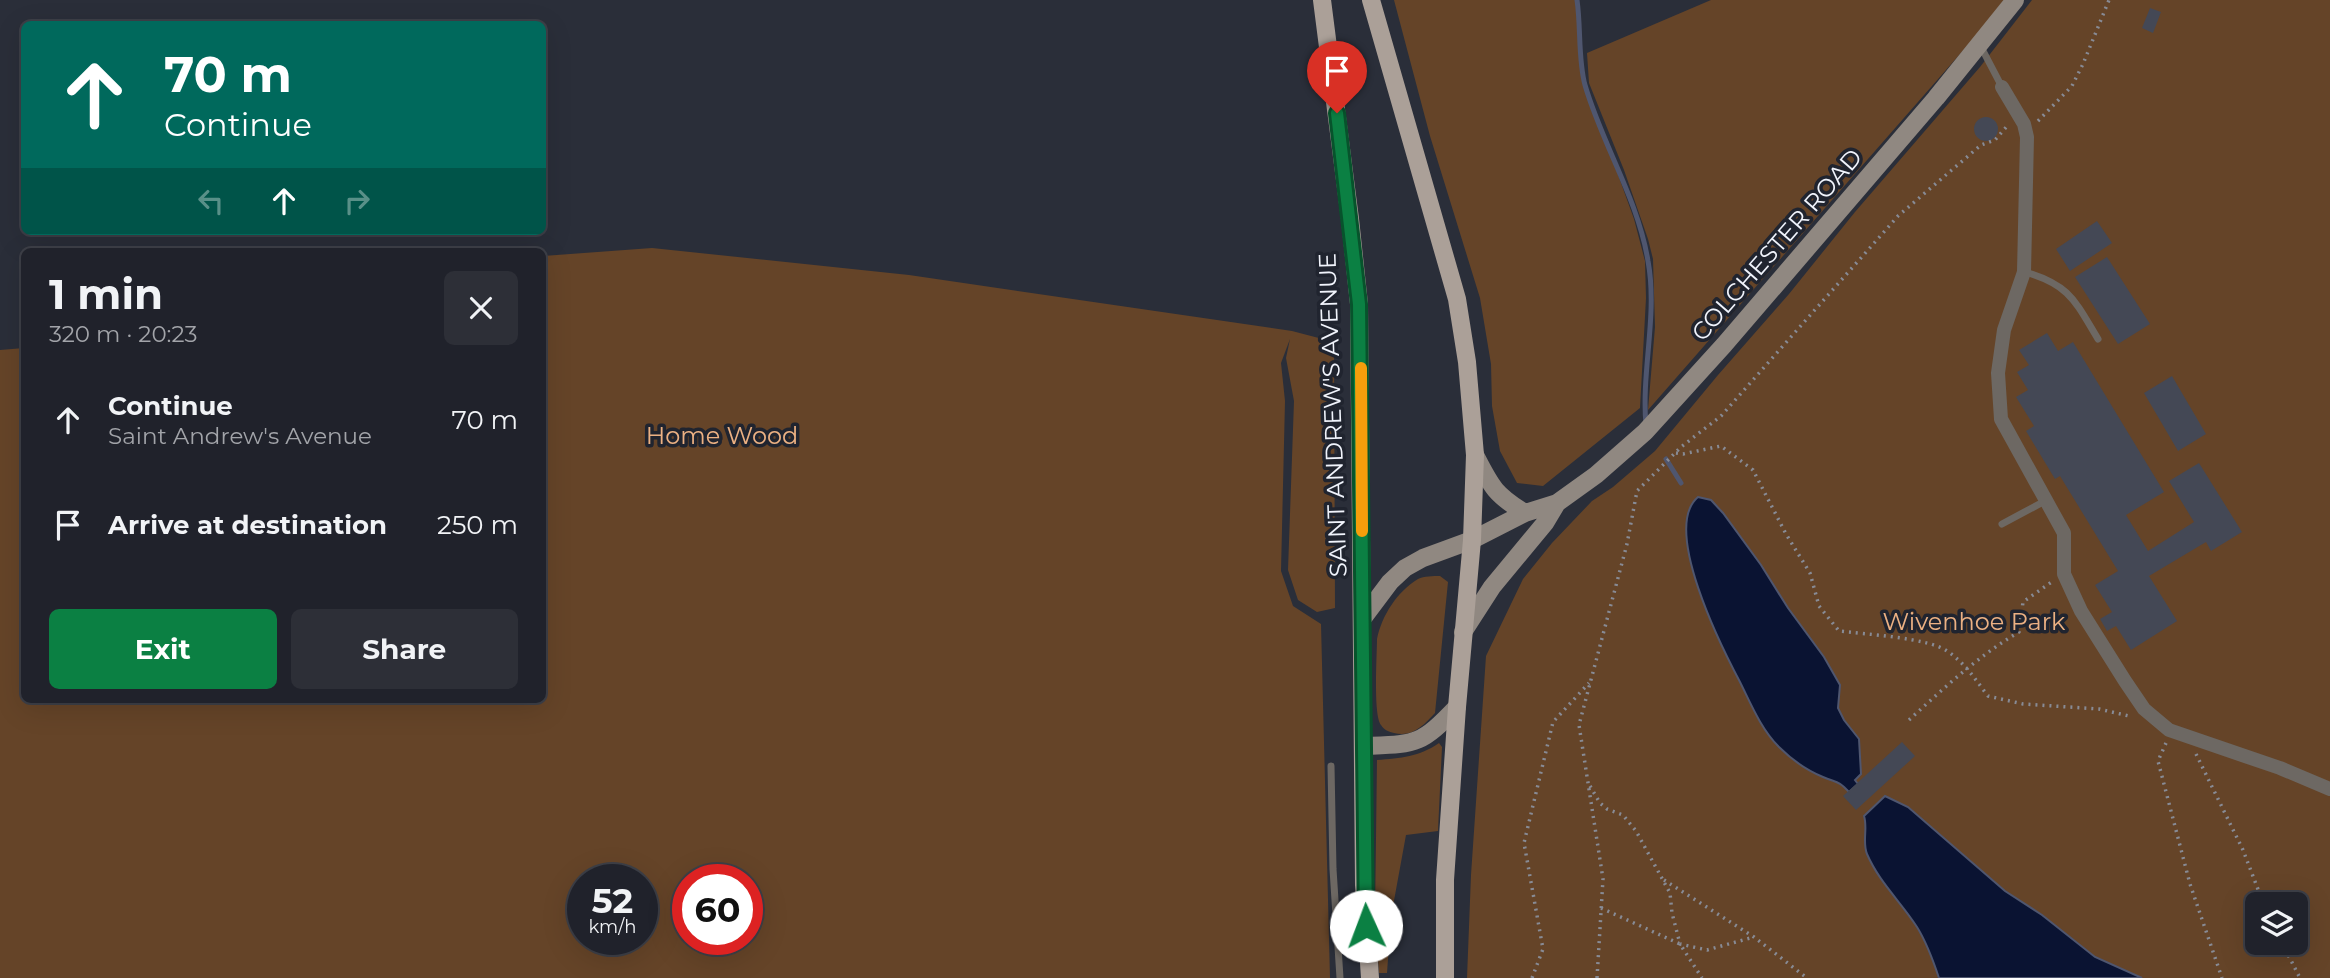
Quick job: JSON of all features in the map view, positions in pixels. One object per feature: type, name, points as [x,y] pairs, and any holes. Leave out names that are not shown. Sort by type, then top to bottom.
[{"type":"main road","name":"SAINT ANDREW'S AVENUE","points":[[1322,0],[1359,304],[1364,885],[1370,978]]},
{"type":"main road","points":[[1371,0],[1457,299],[1467,362],[1475,455],[1472,540],[1445,880],[1445,978]]},
{"type":"main road","name":"COLCHESTER ROAD","points":[[1363,618],[1390,582],[1405,568],[1423,558],[1472,540],[1525,513],[1557,503],[1597,475],[1645,432],[1724,345],[2015,0]]},
{"type":"main road","points":[[1475,455],[1492,487],[1504,500],[1525,513]]},
{"type":"main road","name":"COLCHESTER ROAD","points":[[1463,632],[1492,587],[1545,523],[1557,503]]},
{"type":"main road","points":[[1364,746],[1411,744],[1433,732],[1457,708]]},
{"type":"street","points":[[2002,87],[2024,124],[2026,137],[2024,272],[2004,330],[1998,373],[2001,419],[2064,533],[2064,575],[2081,611],[2125,681],[2144,709],[2169,730],[2280,768],[2330,789]]},
{"type":"lane","points":[[1980,44],[2002,87]]},
{"type":"lane","points":[[2024,272],[2048,278],[2074,298],[2098,339]]},
{"type":"lane","points":[[2002,524],[2046,500]]},
{"type":"lane","points":[[1331,766],[1333,869],[1340,978]]},
{"type":"path","points":[[2026,137],[2040,117],[2072,86],[2109,0]]},
{"type":"path","points":[[1597,978],[1603,879],[1579,725],[1627,544],[1637,491],[1676,453],[1721,416],[1898,216],[1982,145],[1995,140],[2018,114]]},
{"type":"path","points":[[1676,453],[1721,446],[1753,470],[1786,534],[1810,573],[1819,606],[1839,631],[1907,639],[1944,648],[1967,668],[1987,696],[2023,704],[2099,709],[2137,717]]},
{"type":"path","points":[[1909,720],[1967,668],[2019,632],[2023,602],[2064,575]]},
{"type":"path","points":[[1532,978],[1543,949],[1524,843],[1553,722],[1590,681]]},
{"type":"path","points":[[2167,740],[2158,761],[2190,884],[2222,978]]},
{"type":"path","points":[[2194,750],[2243,850],[2259,892]]},
{"type":"path","points":[[1588,781],[1600,803],[1623,815],[1636,831],[1670,893],[1680,944],[1702,978]]},
{"type":"path","points":[[1662,879],[1754,937],[1807,978]]},
{"type":"path","points":[[1601,908],[1680,944],[1707,950],[1754,937]]},
{"type":"path","points":[[2288,955],[2300,978]]},
{"type":"green space","points":[[1394,0],[1577,0],[1585,83],[1634,219],[1645,261],[1646,298],[1640,408],[1543,486],[1517,483],[1500,451],[1492,406],[1491,364],[1480,298],[1430,136]]},
{"type":"green space","points":[[1711,0],[2004,0],[1974,38],[1648,410],[1655,327],[1653,259],[1624,170],[1589,83],[1587,53]]},
{"type":"green space","name":"Wivenhoe Park","points":[[2032,0],[2330,0],[2330,978],[1467,978],[1486,656],[1523,579],[1552,543],[1592,501],[1655,451],[1980,67]]},
{"type":"green space","name":"Home Wood","points":[[652,248],[909,275],[1292,331],[1334,342],[1335,608],[1317,612],[1298,600],[1288,570],[1294,401],[1286,358],[1290,339],[1281,363],[1285,401],[1281,571],[1293,606],[1321,624],[1330,978],[0,978],[0,350],[21,348],[21,703],[546,703],[546,256]]},
{"type":"green space","points":[[1440,576],[1448,582],[1435,713],[1412,732],[1390,732],[1381,725],[1377,710],[1379,630],[1403,590],[1420,578]]},
{"type":"green space","points":[[1439,743],[1442,747],[1438,831],[1406,835],[1391,917],[1387,973],[1379,973],[1375,917],[1377,760],[1417,754]]},
{"type":"water","points":[[1698,497],[1711,500],[1723,513],[1824,657],[1840,685],[1838,708],[1859,739],[1861,774],[1855,780],[1858,784],[1849,792],[1840,784],[1811,771],[1789,756],[1767,732],[1752,707],[1709,617],[1690,560],[1686,534],[1688,512]]},
{"type":"water","points":[[1885,796],[1908,807],[2005,891],[2042,915],[2095,957],[2142,978],[1939,978],[1921,933],[1878,874],[1867,854],[1864,816]]},
{"type":"building","points":[[2150,8],[2161,12],[2153,33],[2142,28]]},
{"type":"building","points":[[1986,117],[1997,124],[1998,129],[1991,140],[1986,141],[1975,134],[1974,129],[1981,118]]},
{"type":"building","points":[[2097,221],[2112,243],[2070,271],[2056,249]]},
{"type":"building","points":[[2107,257],[2150,324],[2118,344],[2075,277]]},
{"type":"building","points":[[2047,333],[2058,351],[2073,342],[2164,492],[2126,515],[2148,551],[2194,522],[2169,481],[2199,463],[2242,532],[2211,551],[2206,542],[2149,576],[2177,621],[2131,650],[2116,626],[2107,631],[2100,619],[2112,612],[2095,585],[2118,571],[2060,476],[2055,479],[2026,431],[2034,426],[2016,397],[2028,390],[2017,372],[2029,365],[2019,350]]},
{"type":"building","points":[[2172,376],[2206,434],[2178,451],[2144,393]]},
{"type":"building","points":[[1902,742],[1915,756],[1856,810],[1843,796]]},
{"type":"waterway","points":[[1577,0],[1581,65],[1585,85],[1636,216],[1648,261],[1651,302],[1646,425]]},
{"type":"waterway","points":[[1666,459],[1681,483]]},
{"type":"slow traffic","points":[[1361,368],[1362,531]]},
{"type":"route","points":[[1337,113],[1359,304],[1366,926]]}]
